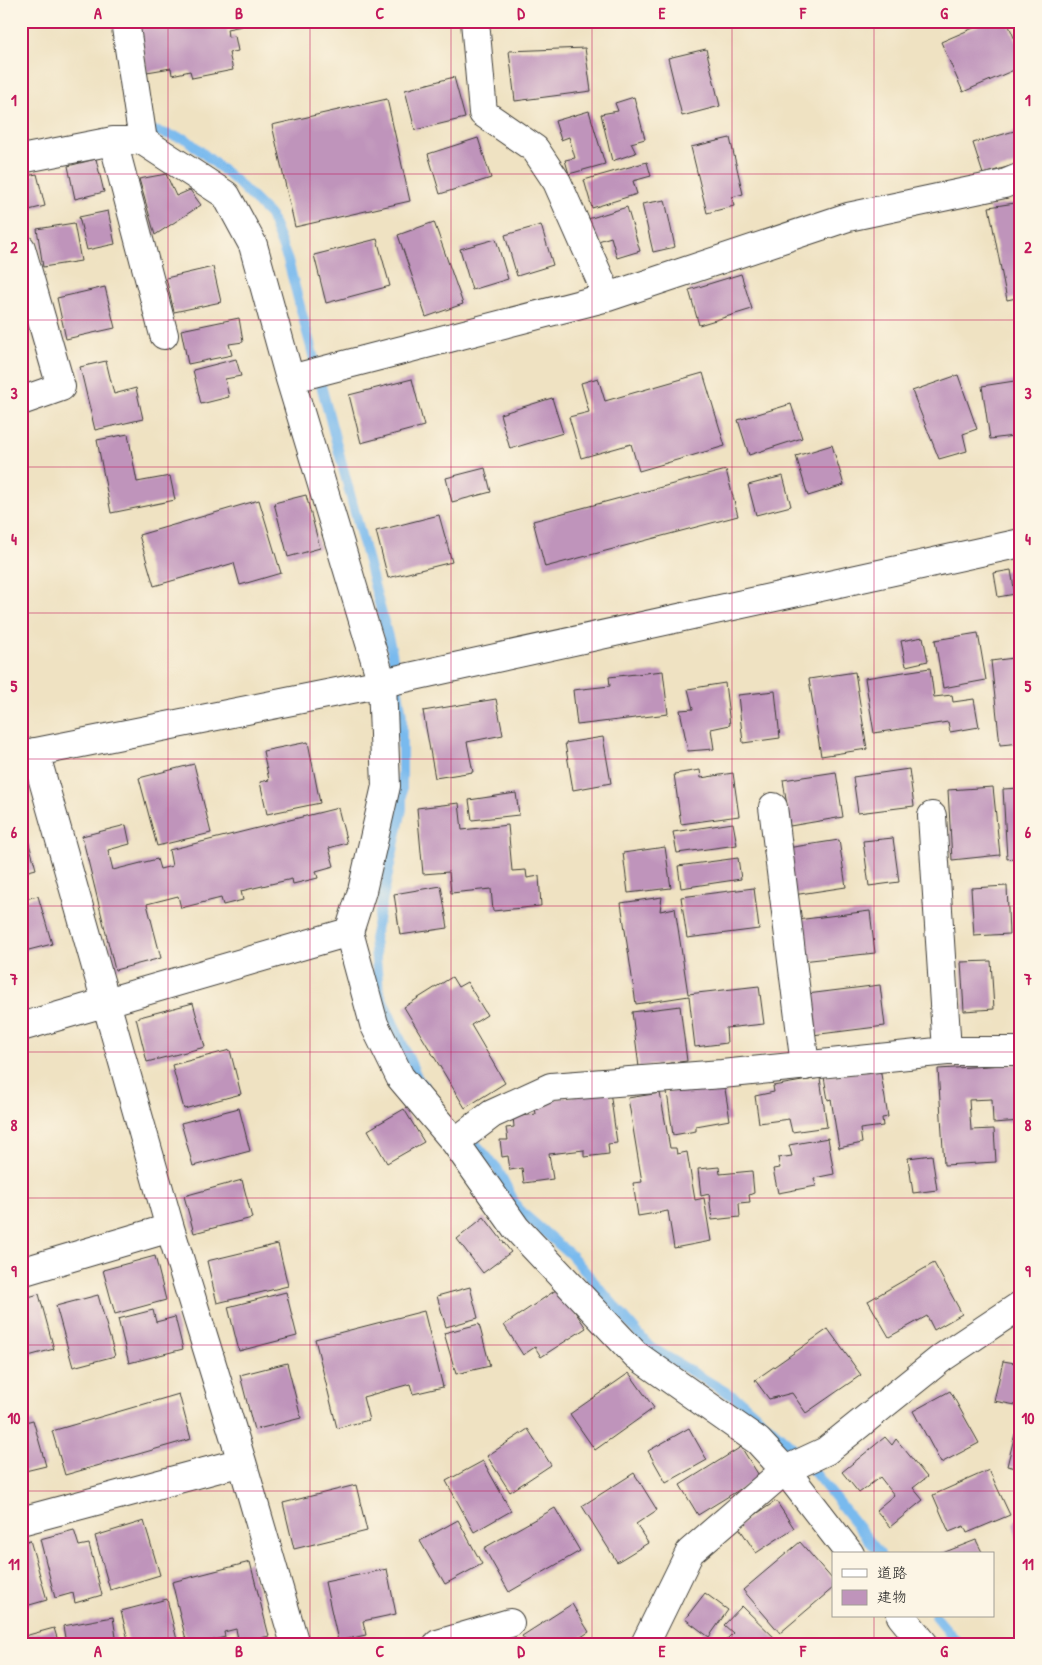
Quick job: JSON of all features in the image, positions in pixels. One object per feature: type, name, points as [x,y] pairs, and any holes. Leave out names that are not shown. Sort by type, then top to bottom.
[{"type":"street","points":[[125,21],[143,141]]},
{"type":"street","points":[[475,21],[482,113],[535,149],[557,182],[608,297]]},
{"type":"street","points":[[113,141],[164,335]]},
{"type":"street","points":[[21,159],[113,141],[143,141],[226,195],[253,245],[290,379],[382,683],[386,786],[362,891],[349,932],[374,1024],[400,1077],[455,1142],[516,1228],[636,1355],[758,1441],[785,1470],[848,1552]]},
{"type":"street","points":[[290,379],[608,297],[848,217],[1004,184],[1021,177]]},
{"type":"street","points":[[21,248],[61,387],[21,401]]},
{"type":"street","points":[[295,1644],[242,1462],[170,1228],[105,1003],[28,753],[382,683],[1021,543]]},
{"type":"street","points":[[773,807],[805,1066]]},
{"type":"street","points":[[932,816],[947,1051]]},
{"type":"street","points":[[21,1027],[349,932]]},
{"type":"street","points":[[455,1142],[492,1114],[551,1086],[805,1066],[947,1051],[1021,1051]]},
{"type":"street","points":[[21,1272],[170,1228]]},
{"type":"street","points":[[645,1644],[690,1552],[785,1470],[826,1450],[943,1357],[1021,1305]]},
{"type":"street","points":[[21,1522],[242,1462]]},
{"type":"street","points":[[903,1618],[924,1644]]},
{"type":"street","points":[[438,1644],[510,1623]]},
{"type":"building","points":[[157,21],[241,21],[242,26],[227,29],[228,37],[235,36],[238,51],[229,53],[233,70],[192,78],[190,71],[172,75],[171,68],[147,72],[139,26],[157,23]]},
{"type":"building","points":[[627,21],[651,21],[651,22],[628,26]]},
{"type":"building","points":[[975,21],[1007,21],[1021,54],[1021,67],[963,92],[941,42],[978,26]]},
{"type":"building","points":[[585,48],[591,91],[515,101],[509,51]]},
{"type":"building","points":[[706,49],[720,106],[682,116],[668,58]]},
{"type":"building","points":[[454,77],[465,118],[415,130],[405,90]]},
{"type":"building","points":[[634,97],[645,139],[631,143],[636,153],[612,161],[601,114],[618,111],[615,103]]},
{"type":"building","points":[[387,99],[410,201],[295,227],[272,125]]},
{"type":"building","points":[[589,111],[605,164],[569,174],[565,160],[575,158],[569,137],[561,140],[555,121]]},
{"type":"building","points":[[1021,129],[1021,163],[983,174],[973,143]]},
{"type":"building","points":[[478,138],[491,178],[440,194],[428,154]]},
{"type":"building","points":[[730,138],[743,194],[732,197],[734,206],[707,213],[691,147]]},
{"type":"building","points":[[96,159],[104,192],[75,199],[68,166]]},
{"type":"building","points":[[647,162],[651,176],[633,181],[637,194],[592,208],[584,180]]},
{"type":"building","points":[[37,174],[45,206],[21,212],[21,177]]},
{"type":"building","points":[[166,174],[176,196],[190,190],[201,205],[155,235],[139,179]]},
{"type":"building","points":[[665,200],[675,247],[653,252],[642,204]]},
{"type":"building","points":[[1015,203],[1021,224],[1021,297],[1007,300],[989,207]]},
{"type":"building","points":[[627,207],[640,251],[617,258],[611,237],[595,242],[588,219]]},
{"type":"building","points":[[108,211],[115,244],[87,250],[79,217]]},
{"type":"building","points":[[434,222],[463,304],[426,317],[398,235]]},
{"type":"building","points":[[74,223],[81,261],[43,267],[37,229]]},
{"type":"building","points":[[541,225],[553,265],[517,276],[505,235]]},
{"type":"building","points":[[377,239],[390,286],[326,303],[314,255]]},
{"type":"building","points":[[496,239],[508,279],[472,290],[460,249]]},
{"type":"building","points":[[213,267],[221,302],[174,312],[166,278]]},
{"type":"building","points":[[741,274],[752,309],[699,325],[689,290]]},
{"type":"building","points":[[105,287],[115,328],[66,339],[57,298]]},
{"type":"building","points":[[239,318],[243,342],[229,344],[232,355],[188,364],[181,330]]},
{"type":"building","points":[[236,359],[241,376],[225,379],[229,397],[201,404],[193,370]]},
{"type":"building","points":[[106,361],[114,394],[136,388],[143,419],[95,430],[80,367]]},
{"type":"building","points":[[703,373],[725,446],[639,471],[631,444],[581,458],[569,417],[589,412],[581,383],[598,378],[605,401]]},
{"type":"building","points":[[958,375],[977,429],[963,434],[967,451],[939,459],[912,391]]},
{"type":"building","points":[[412,379],[424,426],[361,443],[349,395]]},
{"type":"building","points":[[1021,380],[1021,435],[990,439],[982,386]]},
{"type":"building","points":[[552,398],[563,433],[510,449],[500,414]]},
{"type":"building","points":[[791,404],[802,438],[749,455],[738,420]]},
{"type":"building","points":[[128,434],[137,482],[170,476],[175,500],[111,513],[97,440]]},
{"type":"building","points":[[832,445],[844,485],[808,496],[796,456]]},
{"type":"building","points":[[485,468],[491,492],[452,502],[446,478]]},
{"type":"building","points":[[726,470],[738,516],[545,567],[533,521]]},
{"type":"building","points":[[783,476],[791,506],[756,515],[748,485]]},
{"type":"building","points":[[306,495],[320,548],[288,557],[274,503]]},
{"type":"building","points":[[259,500],[281,573],[240,585],[234,563],[154,586],[139,535]]},
{"type":"building","points":[[439,515],[452,562],[388,578],[376,531]]},
{"type":"building","points":[[1011,570],[1015,594],[998,597],[994,573]]},
{"type":"building","points":[[978,633],[986,680],[943,688],[935,640]]},
{"type":"building","points":[[923,637],[928,661],[906,666],[901,641]]},
{"type":"building","points":[[1021,657],[1021,743],[1000,745],[991,661]]},
{"type":"building","points":[[930,668],[934,697],[952,695],[953,702],[974,699],[979,727],[950,732],[948,722],[874,733],[865,678]]},
{"type":"building","points":[[663,671],[668,714],[577,725],[573,690],[610,686],[609,677]]},
{"type":"building","points":[[855,672],[867,749],[821,756],[809,679]]},
{"type":"building","points":[[725,683],[730,725],[711,729],[714,749],[688,751],[680,710],[693,709],[688,689]]},
{"type":"building","points":[[775,691],[780,738],[743,743],[738,695]]},
{"type":"building","points":[[496,699],[503,735],[467,742],[473,772],[435,778],[423,711]]},
{"type":"building","points":[[603,737],[611,783],[573,790],[565,743]]},
{"type":"building","points":[[308,742],[320,803],[267,814],[260,782],[269,780],[263,751]]},
{"type":"building","points":[[194,764],[211,833],[157,846],[139,778]]},
{"type":"building","points":[[909,769],[914,806],[858,813],[853,777]]},
{"type":"building","points":[[700,770],[701,778],[733,773],[739,816],[681,824],[674,774]]},
{"type":"building","points":[[836,772],[843,817],[790,826],[783,780]]},
{"type":"building","points":[[993,787],[1000,855],[952,860],[948,790]]},
{"type":"building","points":[[1021,788],[1021,857],[1007,859],[1003,789]]},
{"type":"building","points":[[516,793],[519,815],[472,820],[469,800]]},
{"type":"building","points":[[459,803],[462,830],[508,825],[512,871],[526,870],[527,878],[539,876],[541,906],[493,911],[491,889],[451,893],[449,872],[423,874],[417,808]]},
{"type":"building","points":[[338,808],[347,843],[329,848],[334,866],[316,871],[318,878],[293,884],[292,879],[241,891],[243,900],[223,905],[221,898],[181,908],[178,896],[147,904],[161,958],[115,970],[82,836],[126,825],[130,844],[108,850],[113,870],[157,859],[160,869],[172,866],[169,850]]},
{"type":"building","points":[[733,823],[737,845],[677,853],[673,832]]},
{"type":"building","points":[[25,829],[36,869],[21,873],[21,830]]},
{"type":"building","points":[[893,838],[899,882],[869,886],[863,841]]},
{"type":"building","points":[[839,840],[846,887],[793,895],[787,848]]},
{"type":"building","points":[[665,847],[671,888],[628,893],[623,853]]},
{"type":"building","points":[[738,858],[741,879],[681,888],[678,866]]},
{"type":"building","points":[[441,886],[448,928],[400,935],[394,894]]},
{"type":"building","points":[[1007,886],[1009,934],[974,936],[971,888]]},
{"type":"building","points":[[754,888],[759,929],[687,938],[681,897]]},
{"type":"building","points":[[38,896],[52,944],[21,952],[21,900]]},
{"type":"building","points":[[662,897],[660,911],[675,908],[688,994],[759,986],[764,1024],[726,1028],[727,1043],[695,1047],[689,996],[636,1004],[621,903]]},
{"type":"building","points":[[870,911],[875,953],[802,961],[797,920]]},
{"type":"building","points":[[991,961],[994,1009],[964,1011],[961,962]]},
{"type":"building","points":[[452,977],[458,987],[467,982],[487,1015],[471,1025],[505,1083],[465,1108],[404,1007]]},
{"type":"building","points":[[880,985],[885,1026],[812,1035],[807,994]]},
{"type":"building","points":[[193,1003],[205,1047],[147,1062],[136,1018]]},
{"type":"building","points":[[680,1006],[687,1061],[639,1067],[632,1012]]},
{"type":"building","points":[[230,1050],[241,1094],[184,1109],[172,1065]]},
{"type":"building","points":[[1021,1064],[1021,1121],[993,1123],[992,1099],[969,1100],[971,1130],[994,1129],[996,1162],[944,1165],[938,1069]]},
{"type":"building","points":[[880,1068],[888,1117],[882,1118],[883,1126],[860,1129],[862,1143],[839,1148],[831,1099],[828,1100],[824,1077]]},
{"type":"building","points":[[820,1078],[827,1127],[792,1132],[789,1119],[759,1123],[755,1096],[774,1092],[773,1086]]},
{"type":"building","points":[[724,1083],[730,1120],[696,1126],[696,1131],[673,1135],[667,1092]]},
{"type":"building","points":[[610,1091],[617,1143],[608,1144],[609,1154],[584,1157],[584,1150],[549,1154],[553,1179],[524,1183],[522,1168],[510,1170],[508,1156],[502,1157],[500,1140],[508,1140],[506,1128],[514,1127],[513,1117],[536,1114],[534,1102]]},
{"type":"building","points":[[660,1093],[670,1148],[676,1148],[677,1154],[687,1152],[695,1200],[704,1198],[711,1241],[674,1248],[668,1211],[638,1216],[633,1183],[642,1182],[628,1098]]},
{"type":"building","points":[[239,1108],[250,1151],[193,1166],[181,1123]]},
{"type":"building","points":[[404,1109],[424,1142],[387,1163],[368,1130]]},
{"type":"building","points":[[828,1138],[834,1174],[814,1178],[816,1186],[778,1193],[773,1169],[780,1168],[778,1158],[792,1156],[789,1145]]},
{"type":"building","points":[[932,1155],[937,1190],[913,1193],[908,1158]]},
{"type":"building","points":[[719,1167],[720,1174],[752,1171],[754,1193],[749,1195],[750,1202],[739,1203],[740,1217],[712,1220],[709,1194],[701,1196],[698,1169]]},
{"type":"building","points":[[242,1180],[252,1218],[194,1233],[184,1196]]},
{"type":"building","points":[[484,1217],[511,1252],[483,1273],[457,1239]]},
{"type":"building","points":[[278,1244],[288,1286],[217,1303],[207,1261]]},
{"type":"building","points":[[155,1256],[166,1300],[115,1314],[103,1270]]},
{"type":"building","points":[[934,1263],[962,1314],[934,1330],[927,1316],[889,1337],[868,1301]]},
{"type":"building","points":[[470,1287],[478,1318],[446,1327],[437,1296]]},
{"type":"building","points":[[559,1288],[586,1328],[541,1357],[535,1347],[523,1355],[504,1325]]},
{"type":"building","points":[[286,1292],[297,1336],[239,1351],[228,1307]]},
{"type":"building","points":[[39,1294],[54,1349],[21,1358],[21,1299]]},
{"type":"building","points":[[98,1295],[115,1356],[73,1367],[56,1306]]},
{"type":"building","points":[[153,1310],[156,1322],[175,1317],[183,1349],[129,1363],[118,1319]]},
{"type":"building","points":[[424,1311],[443,1387],[413,1394],[410,1384],[363,1397],[369,1420],[337,1428],[315,1339]]},
{"type":"building","points":[[479,1324],[490,1366],[456,1374],[444,1333]]},
{"type":"building","points":[[828,1329],[861,1375],[806,1413],[792,1393],[769,1399],[755,1380]]},
{"type":"building","points":[[1003,1361],[1021,1364],[1021,1406],[994,1401]]},
{"type":"building","points":[[287,1363],[301,1418],[254,1430],[240,1375]]},
{"type":"building","points":[[629,1373],[654,1408],[595,1450],[570,1414]]},
{"type":"building","points":[[950,1391],[979,1443],[941,1463],[913,1411]]},
{"type":"building","points":[[179,1394],[191,1439],[65,1475],[52,1431]]},
{"type":"building","points":[[33,1420],[46,1466],[21,1472],[21,1423]]},
{"type":"building","points":[[689,1428],[707,1460],[666,1483],[648,1451]]},
{"type":"building","points":[[528,1429],[551,1465],[510,1492],[487,1456]]},
{"type":"building","points":[[1015,1434],[1021,1435],[1021,1469],[1007,1466]]},
{"type":"building","points":[[885,1437],[892,1445],[896,1439],[927,1477],[913,1488],[923,1500],[890,1527],[876,1510],[894,1495],[880,1477],[859,1493],[842,1472]]},
{"type":"building","points":[[741,1447],[760,1477],[698,1515],[680,1485]]},
{"type":"building","points":[[483,1461],[511,1511],[474,1532],[446,1481]]},
{"type":"building","points":[[989,1470],[1010,1515],[967,1533],[964,1526],[949,1532],[933,1495]]},
{"type":"building","points":[[634,1473],[657,1510],[636,1524],[648,1543],[617,1562],[582,1506]]},
{"type":"building","points":[[356,1485],[367,1531],[294,1549],[283,1503]]},
{"type":"building","points":[[776,1501],[794,1528],[756,1553],[738,1526]]},
{"type":"building","points":[[555,1508],[580,1551],[509,1592],[484,1548]]},
{"type":"building","points":[[1021,1516],[1021,1551],[1020,1551],[1013,1523]]},
{"type":"building","points":[[458,1520],[482,1564],[445,1584],[420,1541]]},
{"type":"building","points":[[144,1521],[160,1575],[110,1590],[95,1536]]},
{"type":"building","points":[[74,1530],[79,1546],[89,1544],[102,1595],[75,1603],[73,1593],[55,1598],[40,1539]]},
{"type":"building","points":[[30,1540],[47,1600],[26,1606],[24,1599],[21,1599],[21,1543]]},
{"type":"building","points":[[976,1540],[982,1552],[945,1552]]},
{"type":"building","points":[[800,1542],[832,1579],[832,1589],[780,1633],[743,1590]]},
{"type":"building","points":[[250,1562],[269,1636],[239,1644],[236,1629],[224,1632],[225,1637],[200,1644],[187,1644],[172,1582]]},
{"type":"building","points":[[387,1569],[396,1614],[363,1621],[366,1635],[338,1641],[325,1582]]},
{"type":"building","points":[[705,1593],[728,1610],[709,1637],[685,1619]]},
{"type":"building","points":[[167,1599],[178,1644],[129,1644],[121,1611]]},
{"type":"building","points":[[572,1604],[589,1632],[570,1644],[528,1644],[522,1636]]},
{"type":"building","points":[[742,1606],[781,1644],[727,1644],[725,1641],[733,1633],[724,1625]]},
{"type":"building","points":[[113,1617],[117,1644],[66,1644],[63,1626]]},
{"type":"building","points":[[54,1628],[59,1644],[21,1644],[21,1637]]},
{"type":"building","points":[[1021,1639],[1021,1644],[1001,1644],[1001,1643]]},
{"type":"waterway","points":[[143,128],[186,139],[235,180],[270,215],[288,261],[392,652],[402,716],[402,809],[374,939],[379,991],[418,1079],[424,1086]]},
{"type":"waterway","points":[[467,1134],[497,1168],[518,1209],[571,1255],[649,1346],[741,1401],[798,1452],[878,1552]]},
{"type":"waterway","points":[[937,1618],[959,1644]]}]
